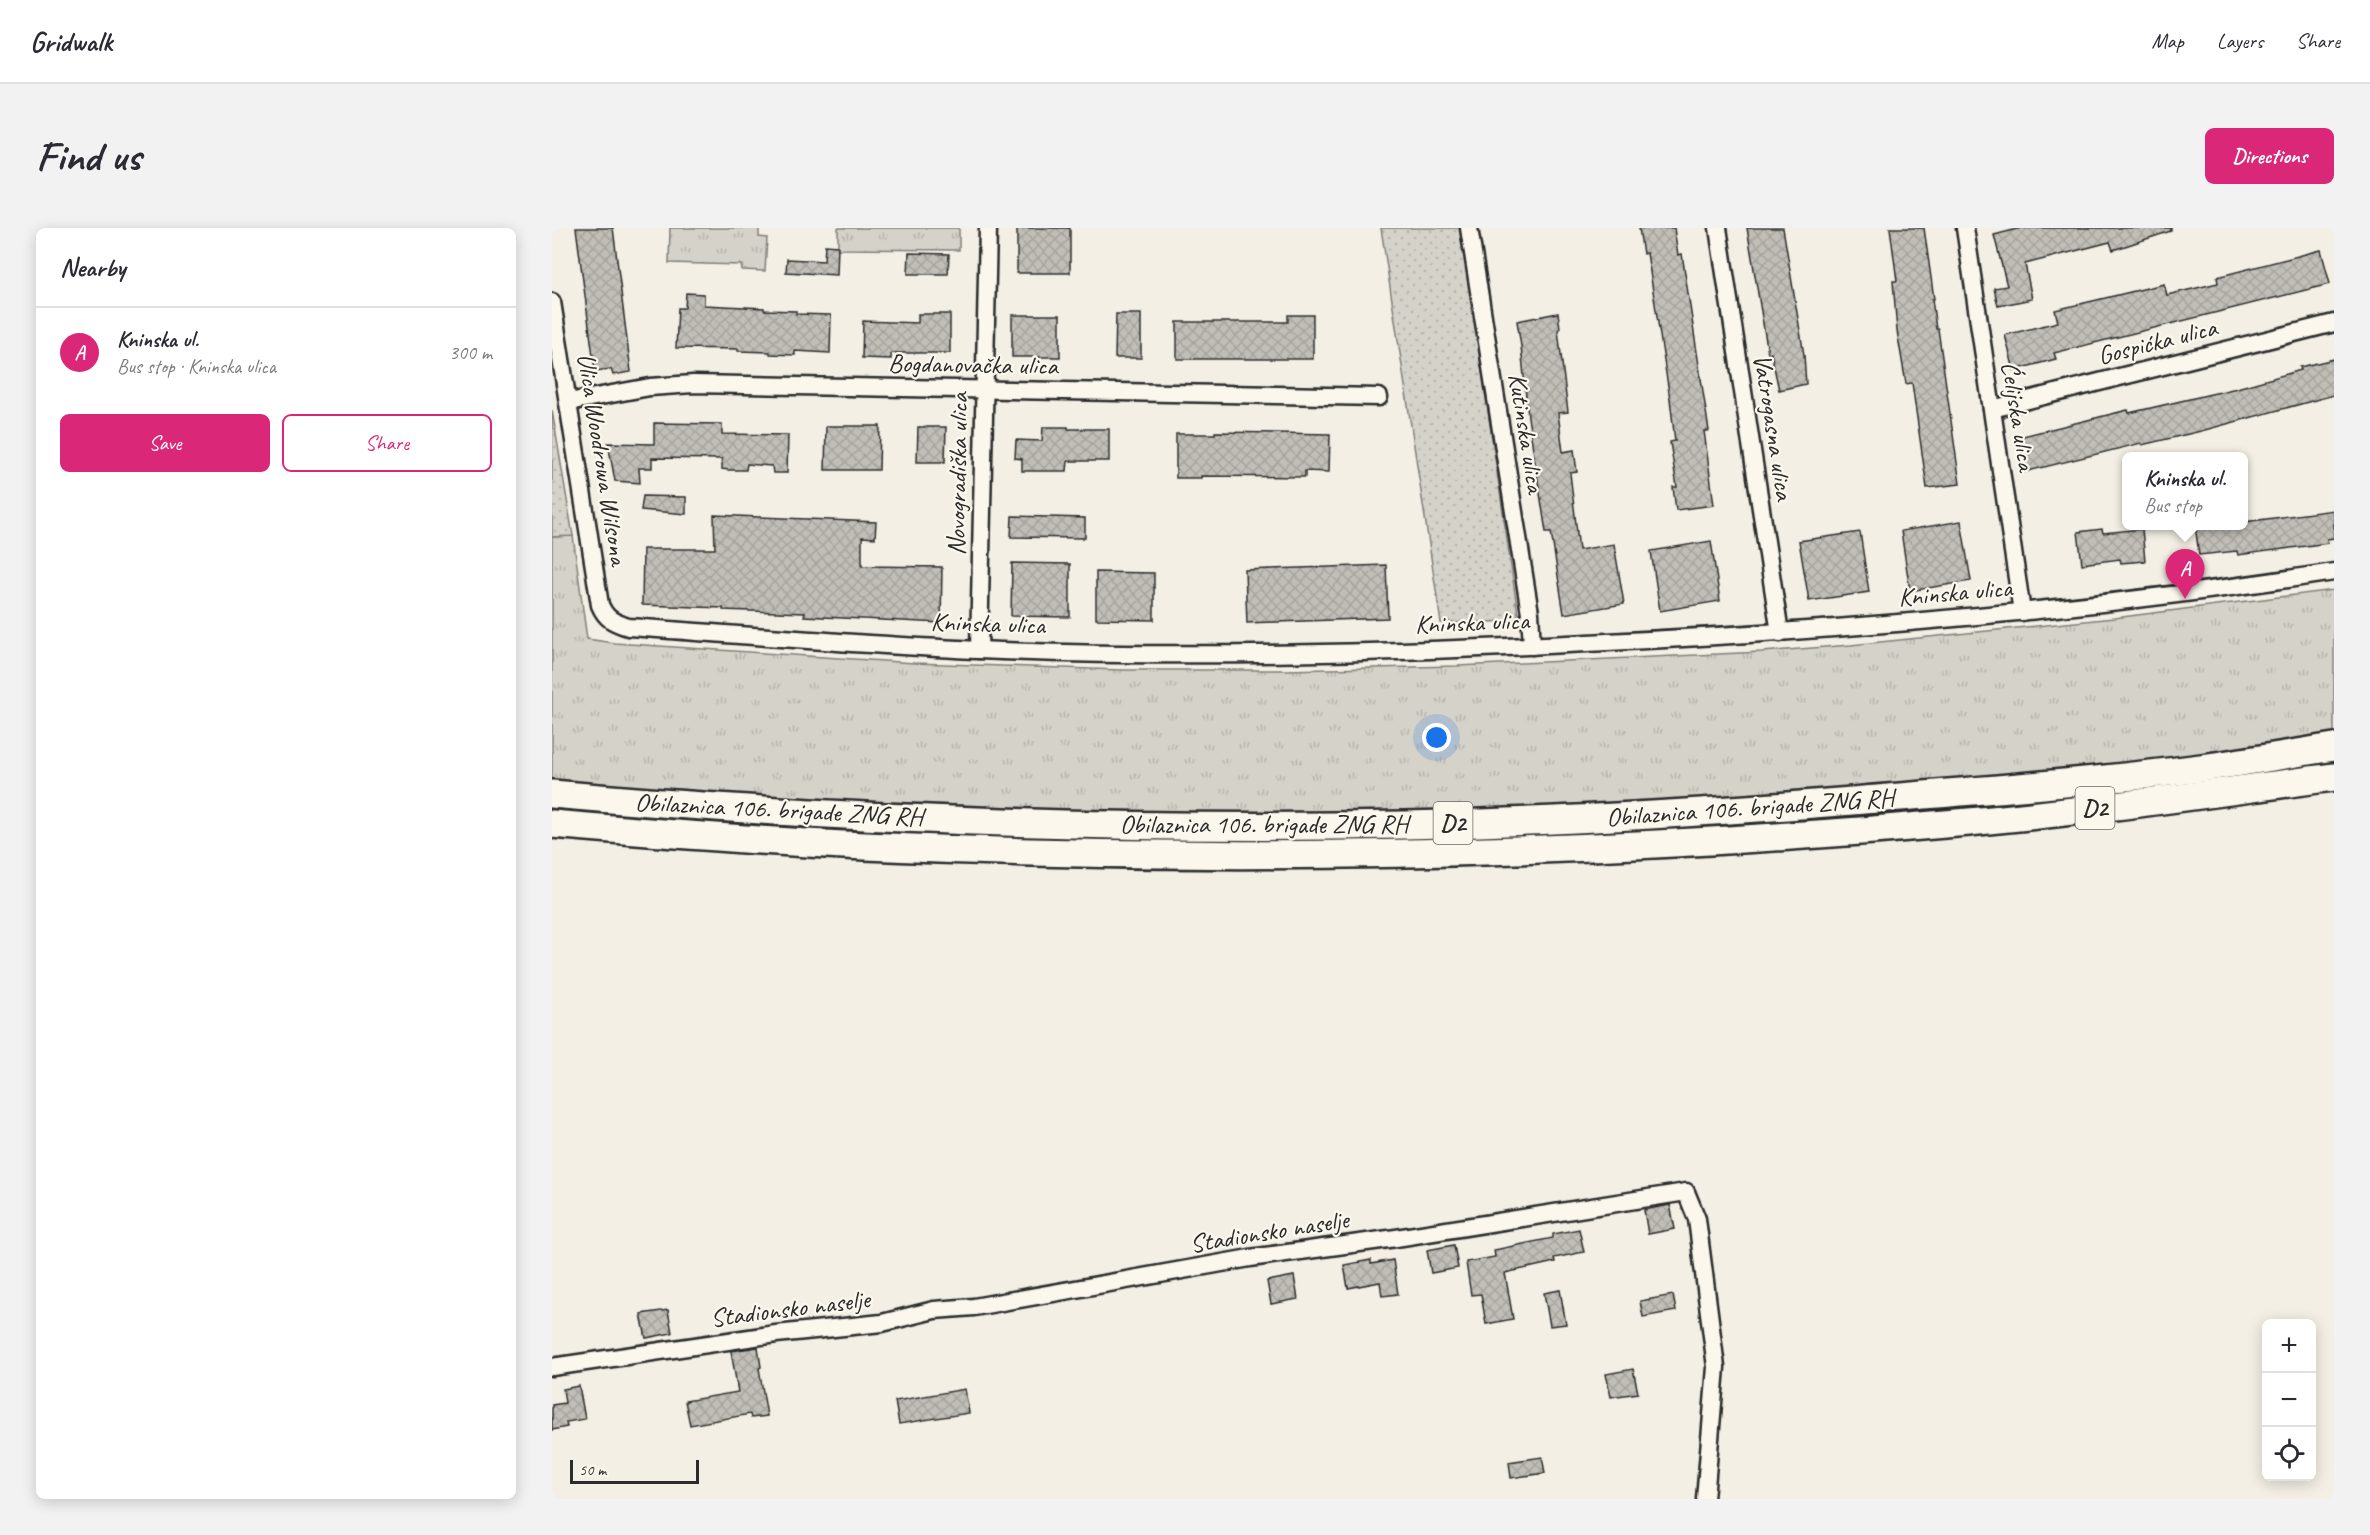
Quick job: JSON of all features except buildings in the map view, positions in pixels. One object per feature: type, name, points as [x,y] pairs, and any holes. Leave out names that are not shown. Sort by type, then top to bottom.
[{"type":"highway","name":"Obilaznica 106. brigade ZNG RH","points":[[552,794],[739,810],[889,818],[1199,825],[1405,825],[1690,814],[2023,787],[2201,768],[2334,747]]},
{"type":"highway","name":"Obilaznica 106. brigade ZNG RH","points":[[552,824],[862,846],[1021,852],[1292,855],[1548,849],[1972,822],[2118,806],[2334,777]]},
{"type":"street","name":"Novogradiška ulica","points":[[979,650],[988,228]]},
{"type":"street","name":"Kutinska ulica","points":[[1469,228],[1530,613],[1532,646]]},
{"type":"street","name":"Vatrogasna ulica","points":[[1718,228],[1780,633]]},
{"type":"street","name":"Ćelijska ulica","points":[[1965,228],[2022,612]]},
{"type":"street","name":"Ulica Woodrowa Wilsona","points":[[552,302],[600,604],[609,620]]},
{"type":"street","name":"Gospićka ulica","points":[[1992,409],[2334,322]]},
{"type":"street","name":"Bogdanovačka ulica","points":[[568,402],[672,384],[1379,397]]},
{"type":"street","name":"Kninska ulica","points":[[609,620],[628,627],[979,650],[1320,653],[1532,646],[1780,633],[2022,612],[2163,596],[2334,572]]},
{"type":"street","name":"Stadionsko naselje","points":[[552,1367],[776,1334],[882,1323],[934,1310],[974,1307],[1250,1258],[1396,1238],[1686,1192],[1697,1219],[1716,1367],[1705,1499]]},
{"type":"green space","points":[[670,228],[759,228],[759,237],[767,238],[765,271],[742,270],[741,265],[669,263]]},
{"type":"green space","points":[[838,228],[959,228],[959,250],[838,249]]},
{"type":"green space","points":[[1381,228],[1461,228],[1519,621],[1441,623]]},
{"type":"green space","points":[[552,410],[573,536],[552,537]]},
{"type":"green space","points":[[573,536],[587,639],[614,643],[914,663],[1121,670],[1287,670],[1457,666],[1762,652],[2114,618],[2334,590],[2334,737],[2110,768],[1704,803],[1317,817],[893,809],[552,786],[552,537]]},
{"type":"place","name":"Kninska ul.","points":[[2185,599]]}]
